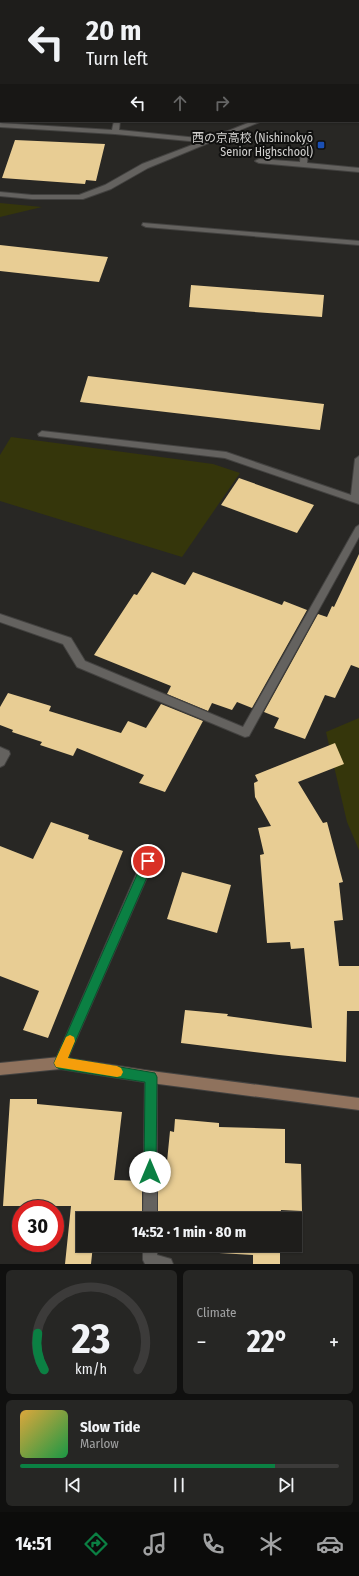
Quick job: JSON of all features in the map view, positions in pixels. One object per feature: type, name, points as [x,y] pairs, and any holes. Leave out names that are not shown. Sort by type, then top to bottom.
[{"type":"street","points":[[115,132],[117,122]]},
{"type":"street","points":[[0,194],[32,197],[80,197],[108,187],[145,166],[257,122]]},
{"type":"street","points":[[0,125],[115,132],[209,140]]},
{"type":"street","points":[[303,164],[305,139]]},
{"type":"street","points":[[258,160],[359,170]]},
{"type":"street","points":[[146,225],[359,243]]},
{"type":"street","points":[[42,434],[226,456],[357,501],[359,459]]},
{"type":"street","points":[[0,618],[67,641],[80,664],[245,733],[359,530]]},
{"type":"street","points":[[0,752],[4,754],[0,762]]},
{"type":"street","points":[[60,1063],[148,861]]},
{"type":"street","points":[[0,1069],[60,1063],[151,1077],[359,1104]]},
{"type":"street","points":[[150,1212],[151,1077]]},
{"type":"street","points":[[150,1252],[150,1260],[166,1264]]},
{"type":"shaded area","points":[[0,203],[42,207],[0,217]]},
{"type":"shaded area","points":[[11,437],[213,464],[240,473],[182,557],[0,501],[0,455]]},
{"type":"shaded area","points":[[359,718],[359,850],[347,822],[326,732]]},
{"type":"building","points":[[15,140],[105,144],[96,181],[86,180],[85,184],[2,178]]},
{"type":"building","points":[[0,245],[108,257],[99,282],[0,271]]},
{"type":"building","points":[[191,285],[324,295],[322,317],[189,307]]},
{"type":"building","points":[[88,376],[324,404],[320,430],[80,402]]},
{"type":"building","points":[[239,478],[314,505],[297,533],[221,505]]},
{"type":"building","points":[[359,554],[359,668],[351,665],[335,698],[325,695],[305,739],[274,728],[279,718],[264,712],[318,614],[327,617],[332,606],[334,607]]},
{"type":"building","points":[[152,572],[185,585],[193,572],[282,605],[284,601],[307,610],[252,708],[237,702],[232,710],[212,703],[208,711],[167,694],[171,686],[94,655],[134,594],[137,595]]},
{"type":"building","points":[[8,693],[51,706],[49,711],[121,733],[128,721],[146,728],[161,704],[203,721],[165,792],[139,783],[144,775],[77,748],[73,756],[40,745],[42,742],[12,732],[13,730],[0,725],[0,707]]},
{"type":"building","points":[[335,743],[344,764],[298,782],[323,823],[327,822],[343,882],[339,883],[343,920],[334,921],[339,966],[359,966],[359,1011],[347,1011],[346,1062],[181,1043],[185,1010],[228,1014],[227,1016],[312,1028],[304,948],[291,949],[290,942],[267,943],[260,855],[264,854],[258,828],[271,826],[255,797],[254,783],[258,781],[255,775]]},
{"type":"building","points":[[51,822],[89,835],[88,839],[123,851],[48,1038],[23,1030],[39,991],[0,976],[0,846],[33,859]]},
{"type":"building","points":[[182,872],[231,885],[217,933],[167,919]]},
{"type":"building","points":[[10,1099],[37,1099],[37,1104],[122,1112],[114,1180],[142,1181],[142,1212],[76,1212],[76,1252],[92,1252],[91,1264],[65,1264],[71,1206],[64,1206],[64,1200],[12,1200],[12,1206],[3,1206]]},
{"type":"building","points":[[175,1119],[219,1123],[219,1127],[285,1129],[285,1163],[301,1164],[302,1211],[158,1212],[158,1182],[165,1182],[170,1131],[174,1132]]},
{"type":"building","points":[[202,1252],[280,1252],[280,1264],[253,1264],[253,1255]]},
{"type":"slow traffic","points":[[70,1041],[60,1063],[117,1072]]},
{"type":"place","name":"西の京高校 (Nishinokyō Senior Highschool)","points":[[321,145]]},
{"type":"route","points":[[148,861],[60,1063],[151,1077],[150,1172]]}]
